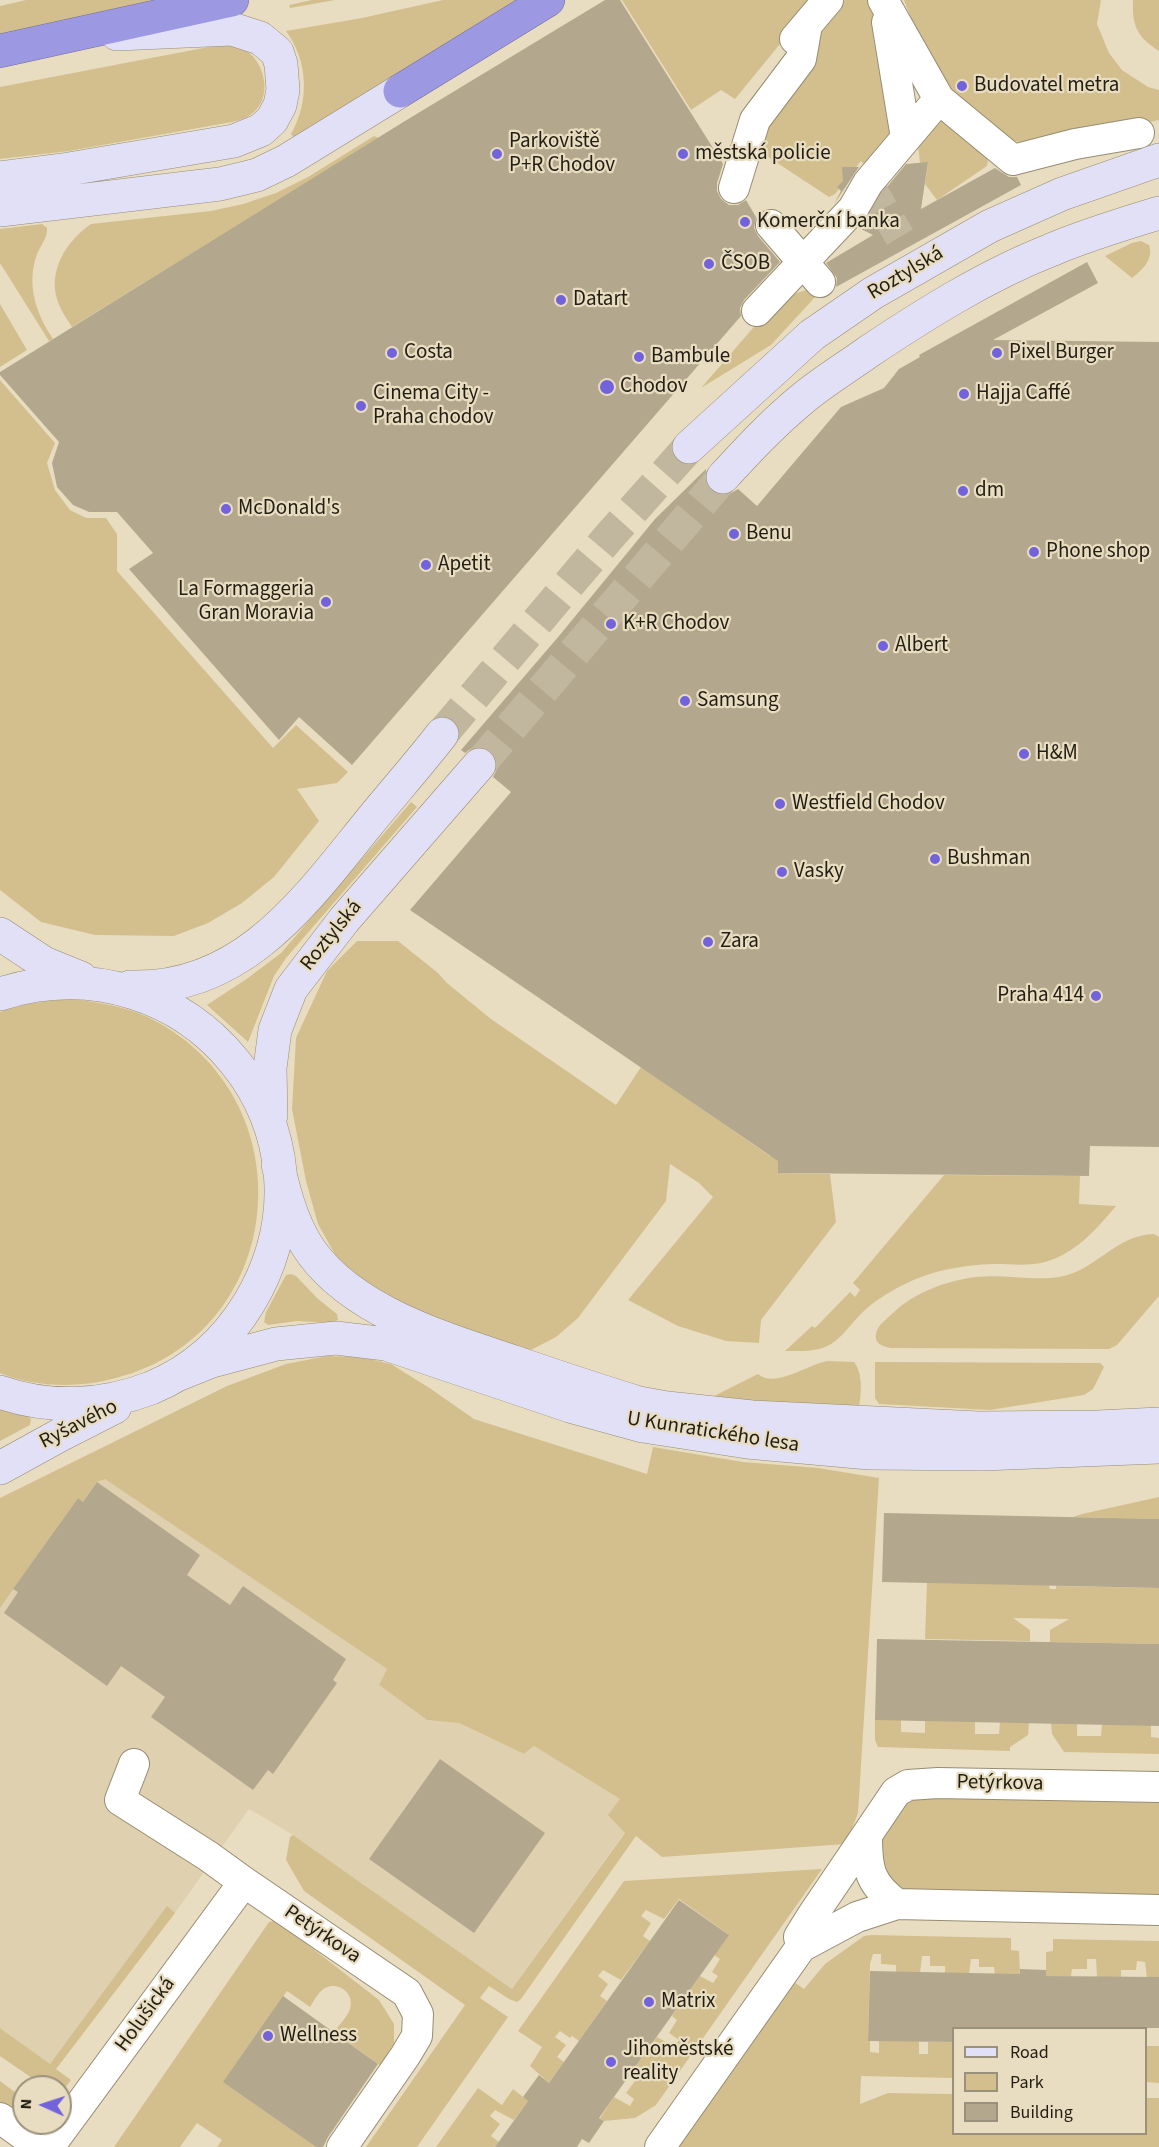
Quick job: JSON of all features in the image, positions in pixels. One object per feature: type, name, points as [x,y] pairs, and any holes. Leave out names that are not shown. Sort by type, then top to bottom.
[{"type":"highway","points":[[0,51],[232,0]]},
{"type":"highway","points":[[400,91],[548,0]]},
{"type":"main road","points":[[0,178],[69,169],[234,141],[261,130],[272,120],[280,105],[283,90],[281,64],[276,52],[269,44],[251,34],[232,29],[64,37]]},
{"type":"main road","points":[[0,210],[195,187],[248,177],[286,161],[400,91]]},
{"type":"main road","name":"Roztylská","points":[[689,447],[805,341],[873,293],[990,226],[1062,194],[1159,160]]},
{"type":"main road","points":[[723,477],[801,399],[875,347],[940,306],[998,274],[1049,250],[1105,229],[1159,213]]},
{"type":"main road","name":"Roztylská","points":[[111,986],[135,987],[182,983],[206,975],[249,952],[276,929],[328,873],[442,734]]},
{"type":"main road","name":"Roztylská","points":[[277,1154],[271,1119],[270,1068],[275,1030],[291,989],[344,920],[479,765]]},
{"type":"main road","points":[[0,934],[44,963],[87,981],[152,999],[174,1009],[215,1040],[250,1083],[263,1108],[277,1154],[279,1218],[274,1245],[258,1288],[242,1315],[226,1335],[203,1356],[168,1379],[120,1398],[88,1403],[48,1403],[0,1392]]},
{"type":"main road","points":[[0,994],[52,983],[111,986]]},
{"type":"main road","name":"U Kunratického lesa","points":[[277,1154],[291,1210],[312,1253],[335,1278],[368,1301],[394,1317],[447,1340],[639,1403],[752,1417],[967,1428],[1159,1424]]},
{"type":"main road","name":"U Kunratického lesa","points":[[168,1379],[212,1361],[276,1344],[336,1338],[386,1344],[570,1406],[643,1426],[747,1442],[869,1454],[982,1454],[1159,1448]]},
{"type":"main road","name":"Ryšavého","points":[[0,1468],[168,1379]]},
{"type":"street","points":[[777,61],[828,0]]},
{"type":"street","points":[[884,1],[939,99],[1012,169],[1075,144],[1139,133]]},
{"type":"street","points":[[884,1],[906,138]]},
{"type":"street","points":[[734,188],[755,120],[801,59],[807,25]]},
{"type":"street","points":[[757,311],[812,272],[868,183],[939,99]]},
{"type":"street","points":[[771,225],[812,272]]},
{"type":"street","name":"Petýrkova","points":[[134,1764],[120,1800],[208,1856],[407,1994],[418,2014],[417,2037],[342,2147]]},
{"type":"street","name":"Petýrkova","points":[[801,1947],[799,1937],[896,1792],[908,1785],[919,1783],[1159,1787]]},
{"type":"street","points":[[867,1837],[867,1862],[872,1878],[882,1893],[897,1904]]},
{"type":"street","name":"Holušická","points":[[49,2147],[244,1882]]},
{"type":"street","name":"Petýrkova","points":[[660,2147],[801,1947],[857,1917],[897,1904],[1159,1910]]},
{"type":"street","points":[[0,2118],[40,2147]]},
{"type":"shaded area","points":[[105,1478],[387,1669],[379,1685],[427,1720],[459,1723],[524,1754],[534,1746],[620,1799],[625,1832],[512,1989],[293,1835],[249,1809],[175,1913],[56,2069],[0,2028],[0,1608],[78,1498]]},
{"type":"green space","points":[[26,0],[157,0],[0,35],[0,6]]},
{"type":"green space","points":[[312,0],[335,0],[290,8],[289,5]]},
{"type":"green space","points":[[443,0],[531,0],[298,143],[291,134],[301,108],[304,81],[299,55],[286,31],[362,18]]},
{"type":"green space","points":[[622,0],[816,0],[735,99],[721,90],[691,110]]},
{"type":"green space","points":[[845,0],[871,0],[897,140],[869,170],[861,161],[835,194],[829,197],[759,151],[756,136],[815,35]]},
{"type":"green space","points":[[904,0],[1101,0],[1097,24],[1109,53],[1122,70],[1148,87],[1159,90],[1159,120],[1059,140],[1021,142],[1007,139],[950,92],[922,46]]},
{"type":"green space","points":[[1133,0],[1159,0],[1159,51],[1137,30]]},
{"type":"green space","points":[[219,45],[242,48],[257,61],[261,71],[264,80],[262,100],[258,108],[246,118],[69,151],[0,159],[0,87]]},
{"type":"green space","points":[[945,120],[989,155],[987,166],[937,200],[925,184],[928,163],[920,163],[918,145],[931,123]]},
{"type":"green space","points":[[374,136],[379,138],[72,327],[62,312],[55,291],[57,269],[67,248],[91,224],[211,211],[243,204],[276,193],[308,177]]},
{"type":"green space","points":[[42,224],[47,231],[37,254],[32,277],[38,309],[53,339],[49,341],[0,263],[0,229]]},
{"type":"green space","points":[[1141,241],[1149,245],[1150,255],[1144,267],[1132,278],[1105,256],[1132,243]]},
{"type":"green space","points":[[828,283],[771,345],[701,388],[778,299]]},
{"type":"green space","points":[[0,304],[27,350],[0,367]]},
{"type":"green space","points":[[0,380],[55,443],[47,463],[55,490],[70,510],[86,518],[106,518],[117,534],[117,571],[273,748],[296,725],[348,772],[337,783],[297,789],[319,821],[274,877],[242,903],[208,923],[174,936],[95,935],[41,922],[0,890]]},
{"type":"green space","points":[[411,802],[417,807],[286,958],[274,976],[248,1042],[207,1005],[281,953]]},
{"type":"green space","points":[[357,941],[398,941],[491,1019],[616,1105],[641,1067],[770,1156],[778,1156],[779,1173],[830,1174],[836,1222],[761,1320],[759,1343],[726,1341],[678,1326],[628,1300],[713,1197],[699,1183],[670,1164],[666,1201],[578,1318],[556,1337],[531,1350],[503,1347],[456,1331],[364,1284],[337,1258],[318,1224],[306,1181],[292,1109],[296,1038],[327,971]]},
{"type":"green space","points":[[72,999],[117,1006],[149,1018],[159,1023],[207,1061],[239,1108],[256,1161],[257,1216],[243,1269],[215,1316],[173,1354],[116,1378],[87,1384],[58,1385],[28,1382],[0,1373],[0,1012],[26,1004]]},
{"type":"green space","points":[[944,1175],[1080,1176],[1079,1204],[1116,1206],[1083,1241],[1053,1260],[1030,1264],[971,1266],[948,1269],[925,1276],[885,1295],[825,1347],[805,1351],[785,1351],[812,1326],[815,1328],[850,1292],[855,1297],[860,1290],[853,1283]]},
{"type":"green space","points":[[1154,1234],[1159,1237],[1159,1296],[1117,1345],[1109,1349],[890,1348],[876,1340],[880,1325],[921,1293],[953,1281],[976,1277],[1059,1277],[1084,1268],[1128,1240]]},
{"type":"green space","points":[[291,1274],[337,1314],[338,1320],[332,1323],[297,1321],[268,1325],[264,1322],[266,1312],[286,1275]]},
{"type":"green space","points":[[327,1356],[361,1357],[391,1364],[474,1419],[647,1474],[653,1447],[743,1462],[818,1468],[879,1478],[858,1813],[846,1844],[662,1857],[636,1836],[521,1999],[517,2002],[509,1999],[489,1986],[480,1998],[508,2017],[417,2147],[366,2147],[465,2005],[304,1891],[286,1860],[290,1837],[293,1835],[512,1989],[625,1833],[608,1815],[620,1799],[534,1746],[524,1754],[459,1723],[427,1720],[379,1685],[387,1669],[105,1479],[97,1482],[83,1502],[78,1498],[0,1608],[0,1498],[227,1386],[286,1364]]},
{"type":"green space","points":[[828,1361],[854,1362],[857,1367],[861,1386],[858,1412],[712,1397],[758,1374],[774,1379]]},
{"type":"green space","points":[[875,1362],[1100,1363],[1104,1367],[1093,1389],[1084,1395],[990,1410],[879,1404],[875,1398]]},
{"type":"green space","points":[[0,1406],[25,1414],[31,1419],[30,1425],[0,1441]]},
{"type":"green space","points":[[1159,1497],[1159,1519],[1073,1517],[1082,1514]]},
{"type":"green space","points":[[927,1582],[1049,1585],[1050,1589],[1056,1589],[1056,1586],[1159,1588],[1159,1644],[1050,1642],[1050,1630],[1069,1619],[1013,1618],[1030,1630],[1030,1641],[925,1639]]},
{"type":"green space","points":[[875,1719],[901,1720],[901,1732],[925,1733],[925,1720],[975,1721],[975,1734],[999,1734],[1000,1722],[1029,1723],[1028,1735],[1010,1747],[1010,1751],[878,1747],[875,1740]]},
{"type":"green space","points":[[1051,1723],[1077,1724],[1077,1736],[1101,1736],[1102,1724],[1151,1725],[1151,1737],[1159,1738],[1159,1754],[1064,1752],[1052,1734]]},
{"type":"green space","points":[[1159,1796],[1159,1902],[903,1897],[886,1886],[878,1842],[899,1810],[913,1797]]},
{"type":"green space","points":[[822,1869],[656,2105],[635,2118],[604,2121],[600,2118],[614,2097],[630,2106],[634,2099],[626,2093],[635,2081],[629,2076],[657,2037],[674,2047],[679,2040],[669,2033],[677,2020],[672,2016],[700,1976],[713,1983],[718,1976],[712,1972],[720,1959],[714,1955],[728,1934],[679,1899],[664,1919],[646,1910],[641,1916],[651,1923],[643,1936],[650,1941],[621,1980],[603,1970],[598,1976],[608,1984],[600,1996],[607,2001],[579,2041],[560,2031],[555,2037],[566,2045],[557,2057],[564,2062],[549,2083],[530,2066],[542,2047],[518,2031],[624,1881]]},
{"type":"green space","points":[[167,1906],[175,1913],[56,2069],[64,2075],[28,2075],[0,2056],[0,2028],[50,2064]]},
{"type":"green space","points":[[269,1922],[281,1924],[379,2000],[394,2024],[394,2043],[381,2066],[334,2032],[350,2009],[348,1993],[340,1987],[330,1986],[318,1994],[310,2007],[287,1991],[224,2082],[316,2147],[217,2147],[222,2140],[197,2123],[180,2147],[114,2147]]},
{"type":"green space","points":[[864,1936],[1011,1938],[1011,1950],[1019,1951],[1020,1975],[995,1975],[994,1967],[979,1967],[979,1959],[971,1959],[969,1974],[945,1973],[945,1966],[930,1966],[930,1956],[922,1956],[920,1973],[896,1972],[896,1965],[881,1964],[881,1954],[873,1954],[870,1964],[868,2040],[870,2040],[870,2052],[879,2053],[879,2040],[919,2041],[919,2054],[928,2054],[928,2042],[952,2042],[952,2078],[861,2076],[860,2104],[888,2093],[952,2094],[952,2135],[1147,2135],[1147,2098],[1159,2098],[1159,2147],[677,2147],[794,1982],[804,1989],[825,1964]]},
{"type":"green space","points":[[1053,1939],[1159,1941],[1159,1978],[1147,1978],[1145,1962],[1137,1961],[1136,1970],[1121,1970],[1121,1977],[1097,1977],[1096,1959],[1087,1959],[1087,1969],[1072,1969],[1071,1976],[1046,1976],[1046,1952],[1053,1951]]},
{"type":"green space","points":[[1147,2046],[1159,2046],[1159,2083],[1147,2082]]},
{"type":"green space","points":[[0,2081],[12,2090],[12,2108],[0,2105]]},
{"type":"green space","points":[[478,2088],[502,2105],[513,2089],[528,2101],[514,2120],[495,2110],[490,2116],[500,2124],[491,2136],[499,2142],[495,2147],[436,2147]]},
{"type":"building","points":[[605,0],[620,0],[723,164],[717,183],[717,191],[721,199],[729,205],[738,205],[746,200],[756,217],[754,228],[758,236],[780,262],[744,300],[740,308],[741,316],[352,765],[299,717],[279,740],[129,569],[153,553],[117,512],[89,512],[73,505],[57,487],[52,463],[59,442],[0,375],[0,372]]},
{"type":"building","points":[[928,162],[921,209],[995,168],[1009,177],[1017,177],[1021,185],[836,287],[837,278],[826,263],[873,235],[859,228],[868,218],[882,193],[906,164]]},
{"type":"building","points":[[842,167],[859,167],[834,204],[841,191],[837,187],[843,181]]},
{"type":"building","points":[[1087,262],[1098,283],[993,340],[1159,342],[1159,1147],[1090,1146],[1089,1176],[778,1173],[778,1161],[410,910],[511,792],[493,777],[497,769],[497,759],[491,751],[482,747],[472,748],[465,753],[461,750],[655,519],[706,469],[705,482],[711,491],[718,495],[728,495],[738,489],[757,506],[841,407],[884,388],[899,369],[920,357],[919,355]]},
{"type":"building","points":[[97,1482],[200,1555],[187,1575],[230,1605],[243,1586],[346,1659],[333,1680],[337,1683],[273,1774],[268,1770],[253,1790],[151,1717],[165,1697],[121,1666],[107,1686],[4,1613],[18,1592],[13,1589],[78,1498],[83,1502]]},
{"type":"building","points":[[884,1513],[1159,1519],[1159,1588],[882,1582]]},
{"type":"building","points":[[877,1639],[1159,1644],[1159,1726],[875,1720]]},
{"type":"building","points":[[440,1759],[545,1833],[474,1933],[369,1859]]},
{"type":"building","points":[[679,1900],[729,1935],[599,2118],[604,2121],[589,2143],[582,2139],[577,2147],[495,2147],[528,2101],[523,2097],[539,2075],[549,2083]]},
{"type":"building","points":[[1020,1969],[1046,1970],[1046,1976],[1159,1977],[1159,2028],[952,2027],[952,2042],[868,2041],[870,1971],[1020,1974]]},
{"type":"building","points":[[283,1996],[378,2064],[323,2147],[316,2147],[223,2082]]},
{"type":"tunnel","points":[[868,183],[900,237]]},
{"type":"tunnel","points":[[442,734],[608,538],[689,447]]},
{"type":"tunnel","points":[[479,765],[723,477]]},
{"type":"place","name":"Budovatel metra","points":[[962,86]]},
{"type":"place","name":"Parkoviště P+R Chodov","points":[[497,154]]},
{"type":"place","name":"městská policie","points":[[683,154]]},
{"type":"place","name":"Komerční banka","points":[[745,222]]},
{"type":"place","name":"ČSOB","points":[[709,264]]},
{"type":"place","name":"Datart","points":[[561,300]]},
{"type":"place","name":"Costa","points":[[392,353]]},
{"type":"place","name":"Pixel Burger","points":[[997,353]]},
{"type":"place","name":"Bambule","points":[[639,357]]},
{"type":"place","name":"Chodov","points":[[607,387]]},
{"type":"place","name":"Hajja Caffé","points":[[964,394]]},
{"type":"place","name":"Cinema City - Praha chodov","points":[[361,406]]},
{"type":"place","name":"dm","points":[[963,491]]},
{"type":"place","name":"McDonald's","points":[[226,509]]},
{"type":"place","name":"Benu","points":[[734,534]]},
{"type":"place","name":"Phone shop","points":[[1034,552]]},
{"type":"place","name":"Apetit","points":[[426,565]]},
{"type":"place","name":"La Formaggeria Gran Moravia","points":[[326,602]]},
{"type":"place","name":"K+R Chodov","points":[[611,624]]},
{"type":"place","name":"Albert","points":[[883,646]]},
{"type":"place","name":"Samsung","points":[[685,701]]},
{"type":"place","name":"H&M","points":[[1024,754]]},
{"type":"place","name":"Westfield Chodov","points":[[780,804]]},
{"type":"place","name":"Bushman","points":[[935,859]]},
{"type":"place","name":"Vasky","points":[[782,872]]},
{"type":"place","name":"Zara","points":[[708,942]]},
{"type":"place","name":"Praha 414","points":[[1096,996]]},
{"type":"place","name":"Matrix","points":[[649,2002]]},
{"type":"place","name":"Wellness","points":[[268,2036]]},
{"type":"place","name":"Jihoměstské reality","points":[[611,2062]]}]
